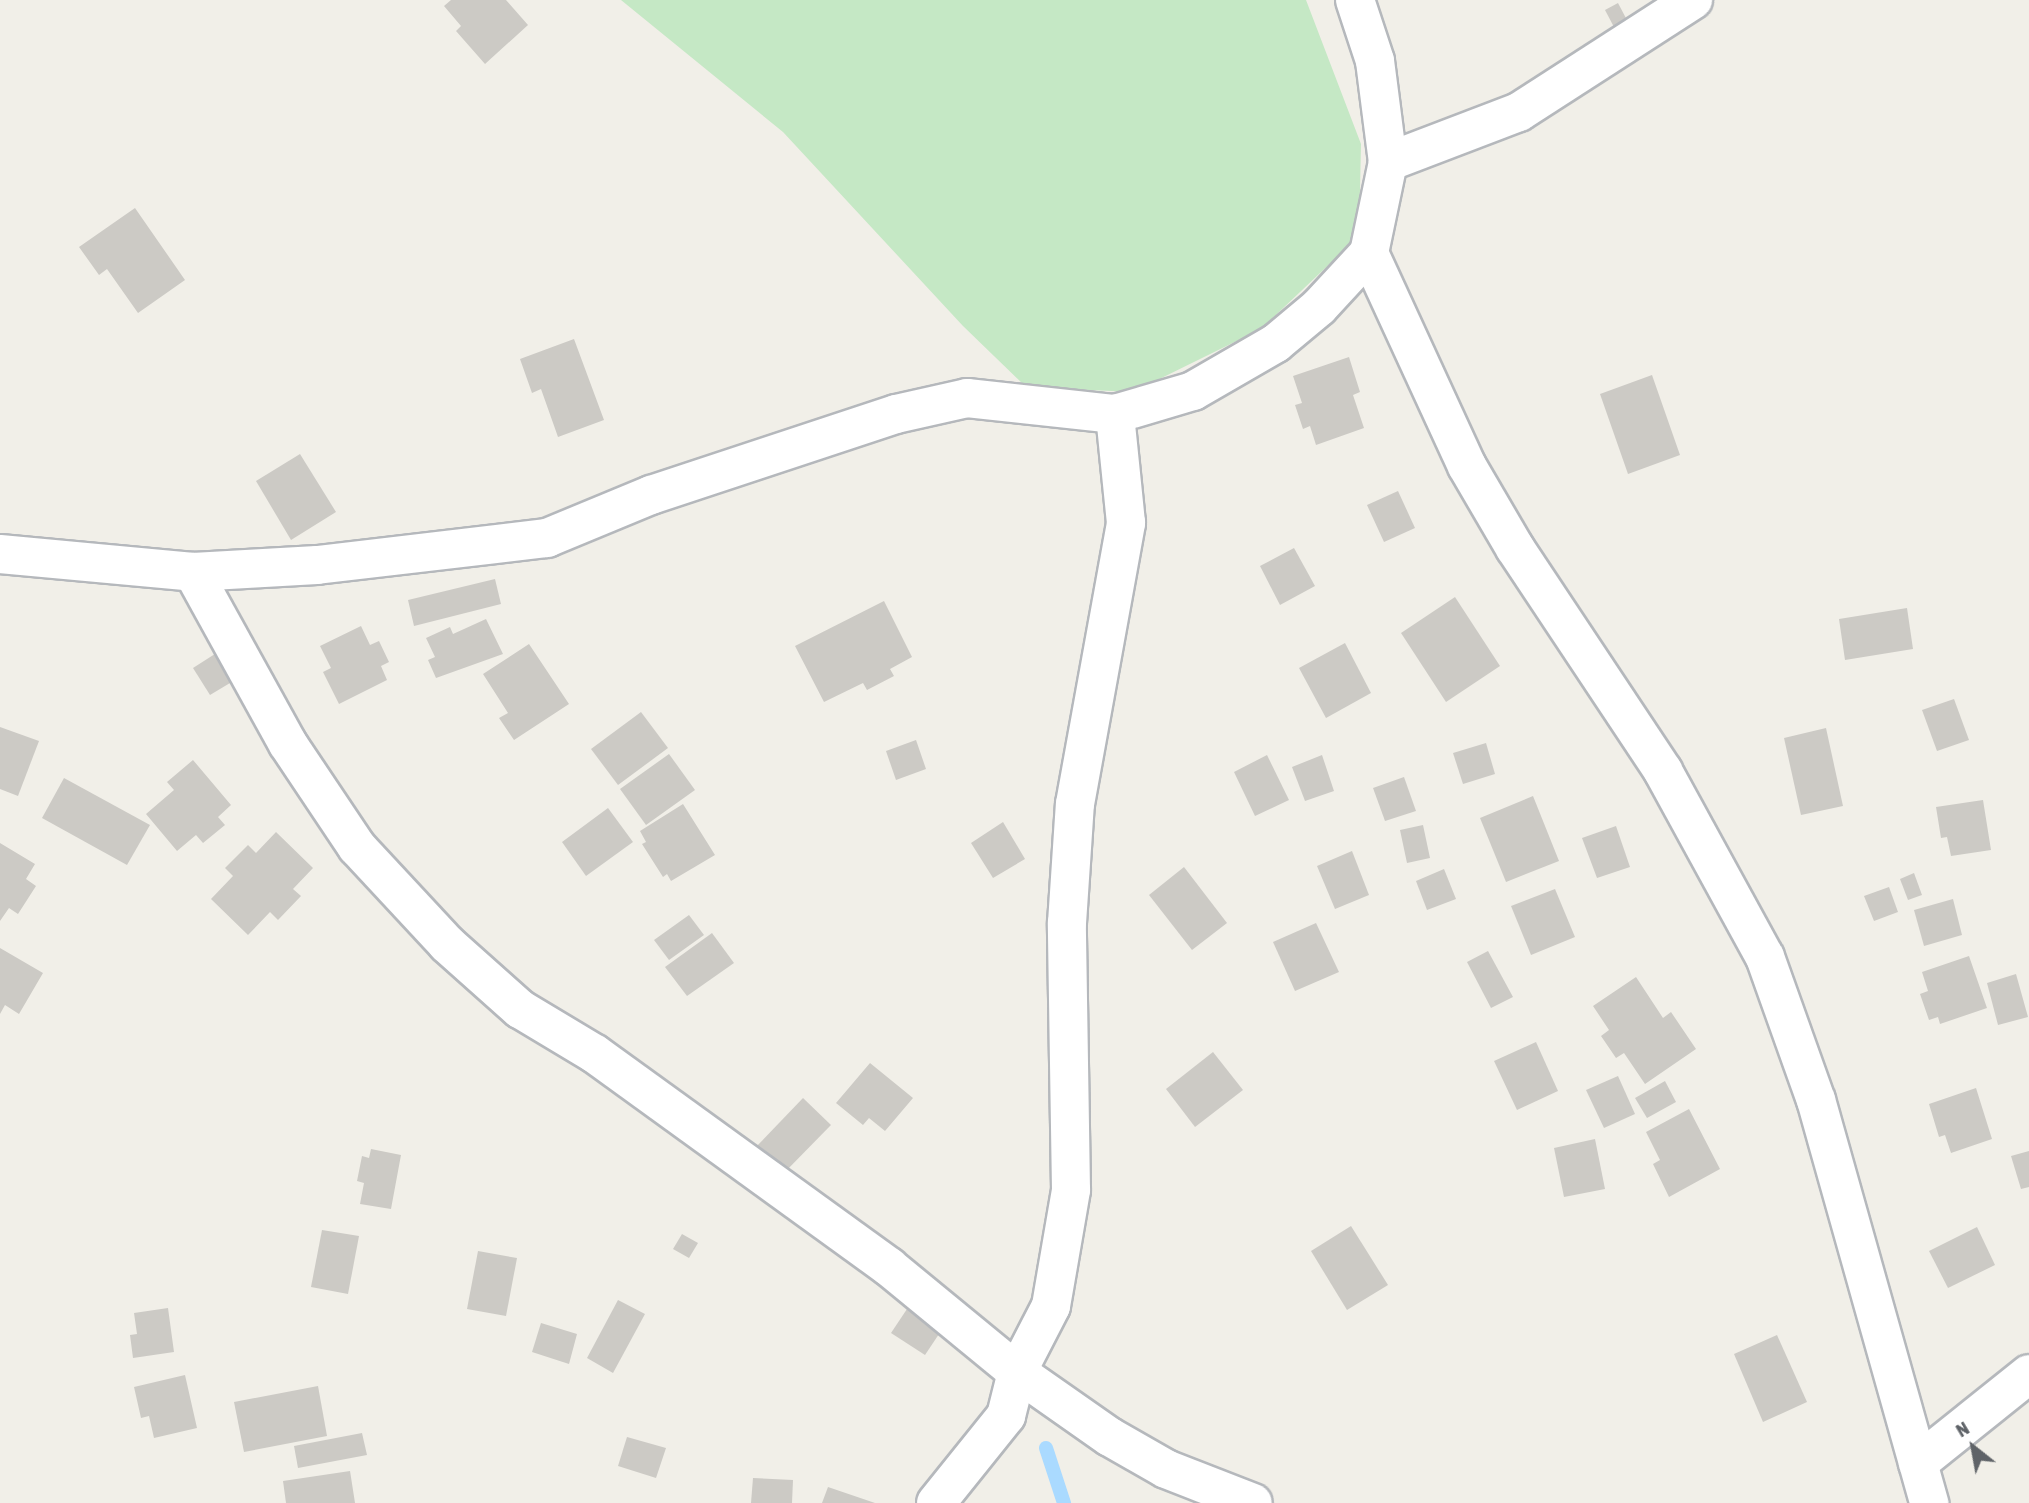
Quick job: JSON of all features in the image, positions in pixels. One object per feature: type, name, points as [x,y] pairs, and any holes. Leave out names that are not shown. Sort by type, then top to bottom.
[{"type":"street","points":[[0,554],[193,572],[317,565],[547,538],[786,448],[896,414],[967,398],[1115,414],[1193,391],[1276,344],[1319,307],[1369,253],[1388,162],[1375,61],[1355,0]]},
{"type":"street","points":[[1388,162],[1519,112],[1693,0]]},
{"type":"street","points":[[1369,253],[1467,466],[1515,548],[1663,771],[1765,957],[1816,1100],[1929,1503]]},
{"type":"street","points":[[936,1503],[1006,1416],[1017,1372],[1051,1306],[1071,1190],[1068,923],[1076,804],[1126,523],[1115,414]]},
{"type":"street","points":[[193,572],[288,744],[357,847],[447,944],[520,1009],[595,1054],[889,1267],[1017,1372],[1166,1469],[1253,1503]]},
{"type":"street","points":[[1918,1463],[2029,1374]]},
{"type":"green space","points":[[621,0],[1306,0],[1361,144],[1359,236],[1261,329],[1133,392],[1026,387],[963,326],[783,132]]},
{"type":"building","points":[[451,0],[506,0],[528,25],[485,64],[456,31],[461,26],[444,6]]},
{"type":"building","points":[[1618,3],[1628,22],[1615,29],[1605,10]]},
{"type":"building","points":[[135,208],[185,280],[138,313],[107,269],[99,275],[79,247]]},
{"type":"building","points":[[574,339],[604,420],[558,437],[541,389],[532,393],[520,359]]},
{"type":"building","points":[[1349,357],[1360,392],[1353,395],[1364,428],[1316,445],[1310,426],[1303,429],[1295,405],[1302,403],[1293,376]]},
{"type":"building","points":[[1652,375],[1680,455],[1628,474],[1600,394]]},
{"type":"building","points":[[300,454],[336,512],[291,540],[256,481]]},
{"type":"building","points":[[1398,491],[1415,528],[1384,542],[1367,505]]},
{"type":"building","points":[[1294,548],[1315,586],[1280,605],[1260,566]]},
{"type":"building","points":[[495,579],[501,604],[414,626],[408,600]]},
{"type":"building","points":[[1455,597],[1500,666],[1446,702],[1401,633]]},
{"type":"building","points":[[884,601],[912,657],[890,669],[894,676],[867,690],[863,683],[824,702],[795,646]]},
{"type":"building","points":[[1907,608],[1913,649],[1845,660],[1839,619]]},
{"type":"building","points":[[486,619],[503,654],[436,678],[428,660],[435,657],[426,638],[450,627],[453,634]]},
{"type":"building","points":[[361,626],[370,645],[379,641],[389,662],[381,666],[387,680],[339,704],[323,672],[331,668],[320,646]]},
{"type":"building","points":[[1345,643],[1371,693],[1326,718],[1299,668]]},
{"type":"building","points":[[529,644],[569,704],[514,740],[499,718],[508,713],[483,674]]},
{"type":"building","points":[[218,652],[235,680],[210,695],[193,668]]},
{"type":"building","points":[[1954,699],[1969,740],[1937,751],[1922,710]]},
{"type":"building","points":[[641,712],[668,748],[618,785],[591,749]]},
{"type":"building","points":[[0,727],[39,741],[18,796],[0,789]]},
{"type":"building","points":[[1826,728],[1843,806],[1801,815],[1784,738]]},
{"type":"building","points":[[916,740],[926,769],[896,780],[886,751]]},
{"type":"building","points":[[1486,743],[1495,774],[1463,784],[1453,753]]},
{"type":"building","points":[[669,754],[695,790],[646,825],[620,789]]},
{"type":"building","points":[[1267,755],[1289,800],[1255,816],[1234,772]]},
{"type":"building","points":[[1322,755],[1334,791],[1305,801],[1292,767]]},
{"type":"building","points":[[193,760],[231,805],[218,817],[225,825],[203,843],[196,835],[177,851],[146,814],[174,790],[167,782]]},
{"type":"building","points":[[1404,777],[1416,811],[1385,821],[1373,788]]},
{"type":"building","points":[[64,778],[150,825],[127,865],[42,818]]},
{"type":"building","points":[[1533,796],[1559,861],[1506,882],[1480,818]]},
{"type":"building","points":[[1983,800],[1991,850],[1951,856],[1947,837],[1941,838],[1936,807]]},
{"type":"building","points":[[683,804],[715,855],[671,881],[667,874],[663,877],[642,844],[646,842],[640,831]]},
{"type":"building","points":[[608,808],[633,842],[586,876],[562,842]]},
{"type":"building","points":[[1003,822],[1025,859],[993,878],[971,843]]},
{"type":"building","points":[[1423,825],[1430,858],[1407,863],[1400,830]]},
{"type":"building","points":[[1616,826],[1630,867],[1597,878],[1582,838]]},
{"type":"building","points":[[276,832],[313,868],[293,889],[301,896],[278,920],[270,912],[248,935],[211,899],[233,876],[225,868],[248,845],[256,853]]},
{"type":"building","points":[[0,843],[35,864],[26,879],[36,886],[18,914],[9,908],[0,921]]},
{"type":"building","points":[[1352,851],[1369,895],[1335,909],[1317,866]]},
{"type":"building","points":[[1184,867],[1227,923],[1192,950],[1149,895]]},
{"type":"building","points":[[1444,869],[1456,899],[1427,910],[1416,881]]},
{"type":"building","points":[[1914,873],[1922,895],[1908,900],[1900,879]]},
{"type":"building","points":[[1889,887],[1898,912],[1874,921],[1864,896]]},
{"type":"building","points":[[1555,889],[1575,937],[1531,955],[1511,906]]},
{"type":"building","points":[[1953,899],[1962,935],[1924,946],[1914,910]]},
{"type":"building","points":[[689,915],[704,935],[669,960],[654,940]]},
{"type":"building","points":[[1316,923],[1339,972],[1295,991],[1273,942]]},
{"type":"building","points":[[712,933],[734,963],[687,996],[665,967]]},
{"type":"building","points":[[0,948],[43,973],[19,1014],[5,1005],[0,1014]]},
{"type":"building","points":[[1488,951],[1513,997],[1491,1008],[1467,962]]},
{"type":"building","points":[[1969,956],[1987,1008],[1940,1024],[1938,1017],[1929,1020],[1920,994],[1928,991],[1922,972]]},
{"type":"building","points":[[2016,974],[2028,1017],[1998,1025],[1987,983]]},
{"type":"building","points":[[1636,977],[1663,1018],[1671,1012],[1696,1049],[1645,1084],[1624,1053],[1616,1058],[1601,1036],[1609,1030],[1593,1006]]},
{"type":"building","points":[[1536,1042],[1558,1091],[1517,1110],[1494,1061]]},
{"type":"building","points":[[1213,1052],[1243,1090],[1195,1127],[1166,1089]]},
{"type":"building","points":[[870,1063],[913,1098],[885,1131],[869,1118],[863,1125],[836,1103]]},
{"type":"building","points":[[1618,1076],[1635,1114],[1604,1128],[1586,1090]]},
{"type":"building","points":[[1665,1081],[1676,1102],[1647,1118],[1635,1098]]},
{"type":"building","points":[[1976,1088],[1992,1139],[1951,1153],[1945,1135],[1939,1137],[1929,1104]]},
{"type":"building","points":[[803,1098],[831,1125],[783,1174],[755,1148]]},
{"type":"building","points":[[1689,1109],[1720,1169],[1669,1197],[1653,1164],[1660,1160],[1646,1132]]},
{"type":"building","points":[[1595,1139],[1605,1189],[1564,1197],[1554,1148]]},
{"type":"building","points":[[371,1149],[401,1155],[391,1209],[360,1204],[364,1183],[357,1181],[362,1156],[369,1158]]},
{"type":"building","points":[[2029,1151],[2029,1187],[2021,1189],[2011,1156]]},
{"type":"building","points":[[1351,1226],[1388,1285],[1347,1310],[1311,1251]]},
{"type":"building","points":[[1977,1227],[1995,1265],[1948,1288],[1929,1251]]},
{"type":"building","points":[[322,1230],[359,1236],[348,1294],[311,1287]]},
{"type":"building","points":[[682,1234],[698,1243],[689,1258],[673,1249]]},
{"type":"building","points":[[478,1251],[517,1258],[506,1316],[467,1309]]},
{"type":"building","points":[[618,1300],[645,1314],[613,1373],[587,1358]]},
{"type":"building","points":[[168,1308],[174,1352],[133,1358],[130,1335],[137,1334],[134,1313]]},
{"type":"building","points":[[907,1309],[941,1331],[925,1355],[891,1333]]},
{"type":"building","points":[[541,1323],[577,1334],[569,1364],[532,1352]]},
{"type":"building","points":[[1777,1335],[1807,1402],[1763,1422],[1734,1354]]},
{"type":"building","points":[[185,1375],[197,1428],[154,1438],[149,1416],[141,1418],[134,1387]]},
{"type":"building","points":[[318,1386],[327,1436],[244,1452],[234,1402]]},
{"type":"building","points":[[362,1433],[367,1455],[298,1468],[294,1446]]},
{"type":"building","points":[[627,1437],[666,1448],[656,1478],[618,1466]]},
{"type":"building","points":[[350,1471],[355,1503],[286,1503],[283,1481]]},
{"type":"building","points":[[753,1478],[793,1480],[792,1503],[751,1503]]},
{"type":"building","points":[[828,1487],[875,1503],[822,1503]]},
{"type":"waterway","points":[[1046,1448],[1064,1503]]}]
